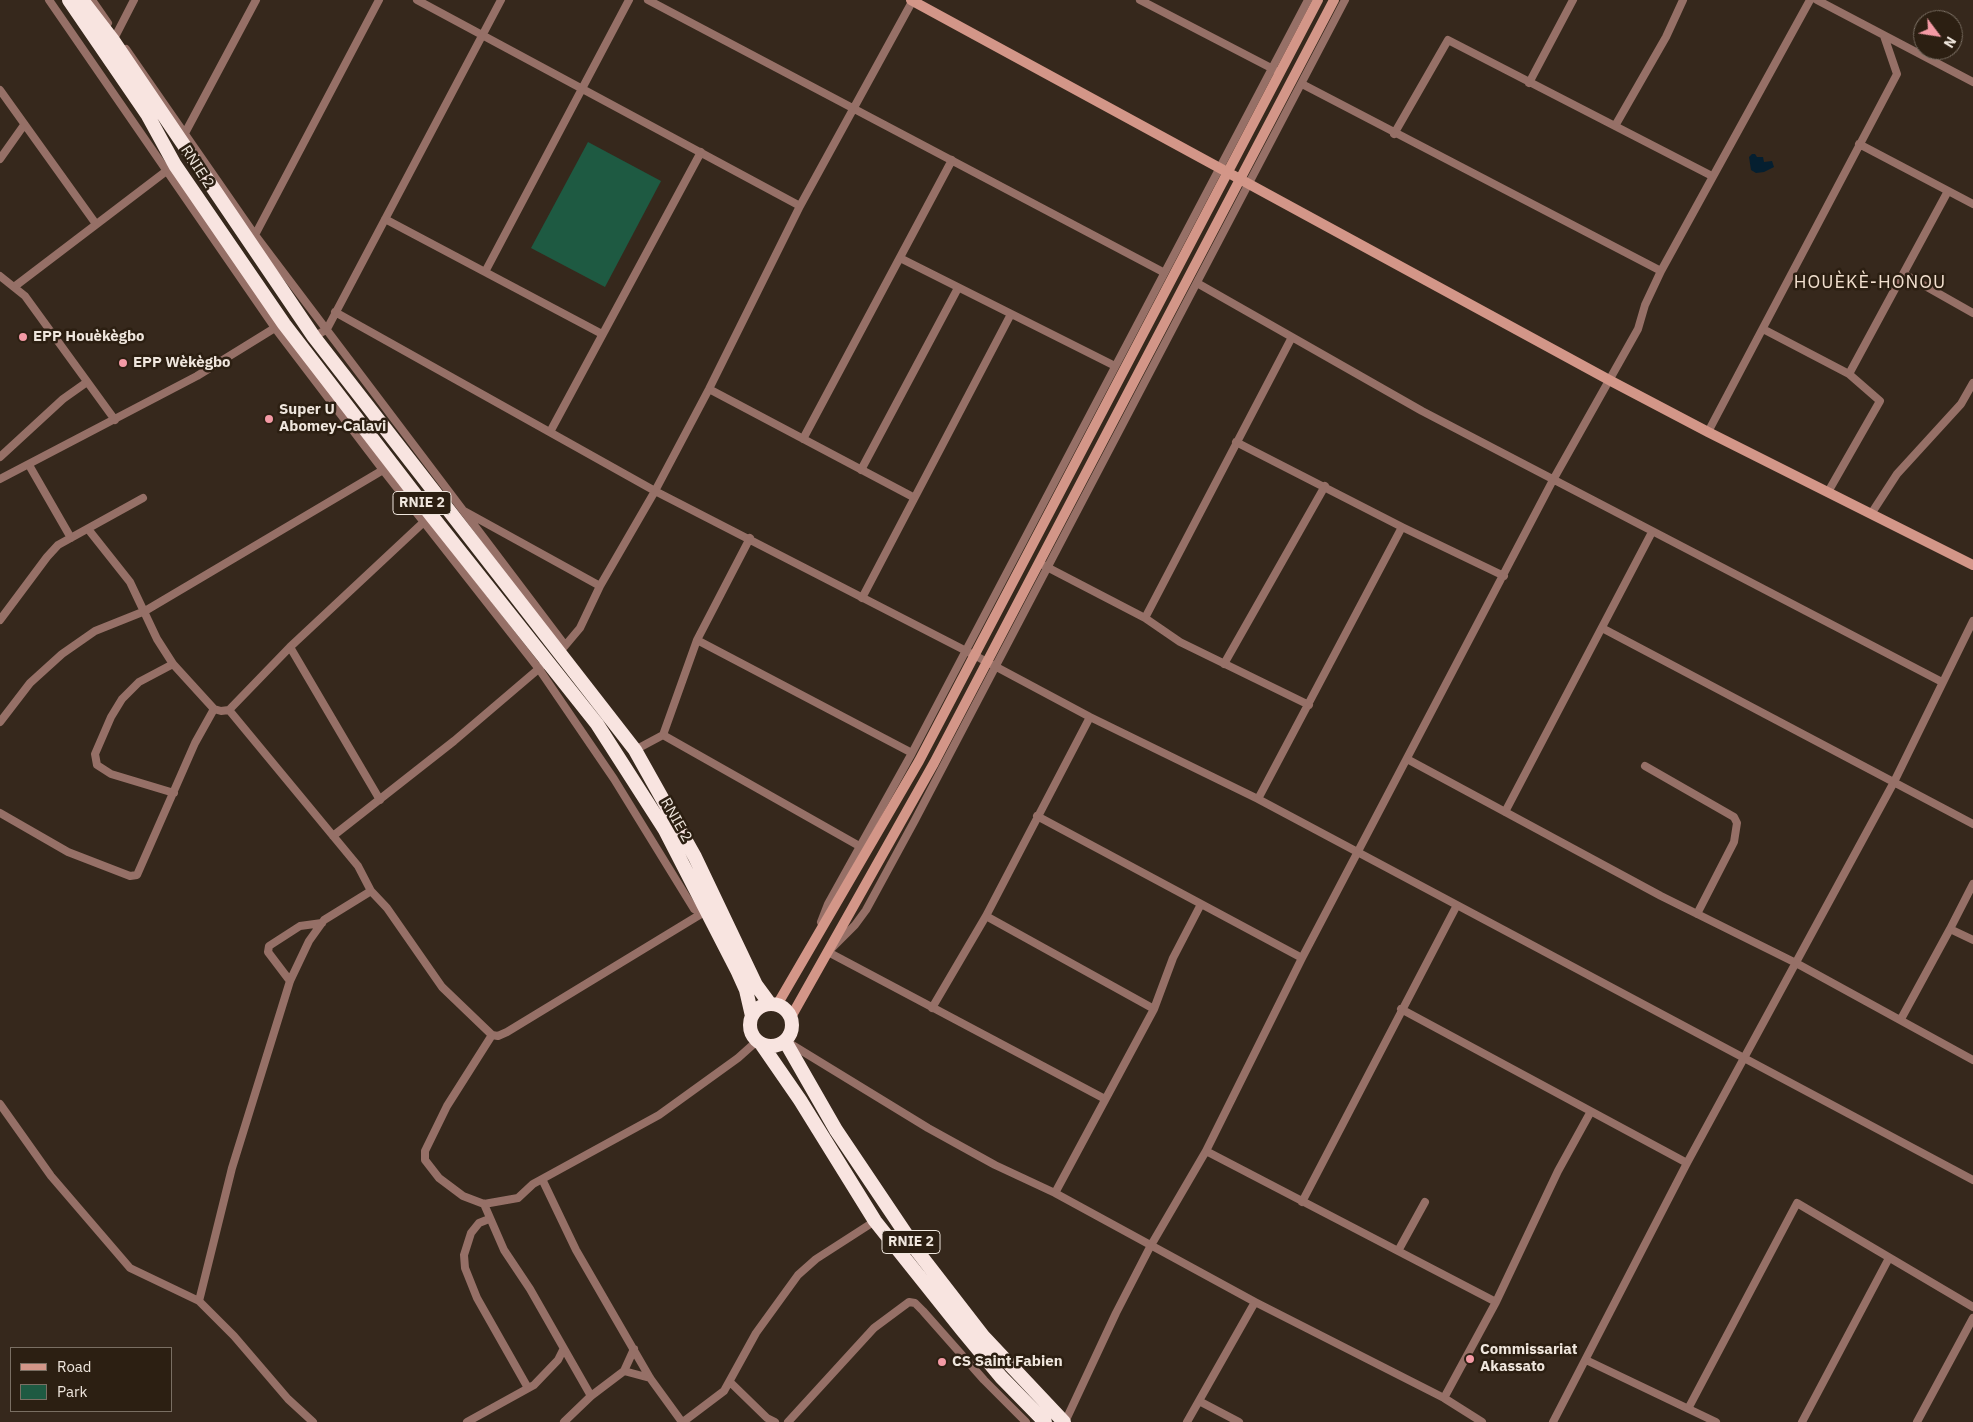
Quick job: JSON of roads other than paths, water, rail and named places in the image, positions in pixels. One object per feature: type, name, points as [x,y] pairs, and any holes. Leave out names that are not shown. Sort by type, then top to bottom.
[{"type":"highway","name":"RNIE 2","points":[[69,0],[147,114],[170,168],[280,326],[428,518],[635,750],[695,857],[756,985],[774,1004],[788,1012],[791,1017]]},
{"type":"highway","name":"RNIE 2","points":[[82,0],[114,37],[183,136],[314,337],[552,658],[598,724],[665,830],[705,915],[746,990],[752,1016],[750,1025],[752,1034],[800,1100],[875,1221],[968,1337],[1002,1377],[1045,1422]]},
{"type":"highway","points":[[752,1016],[760,1008],[774,1004]]},
{"type":"highway","points":[[760,1043],[778,1045],[785,1041],[792,1030],[791,1017]]},
{"type":"highway","name":"RNIE 2","points":[[785,1041],[836,1130],[918,1252],[983,1336],[1064,1422]]},
{"type":"main road","points":[[912,0],[1708,432],[1973,565]]},
{"type":"main road","points":[[774,1004],[813,944],[919,761],[970,652],[1223,169],[1275,70],[1318,0]]},
{"type":"main road","points":[[791,1017],[991,664],[1245,181],[1334,0]]},
{"type":"street","points":[[14,286],[170,168],[49,0]]},
{"type":"street","points":[[92,0],[114,37]]},
{"type":"street","points":[[114,37],[134,0]]},
{"type":"street","points":[[256,0],[183,136],[255,235],[564,644],[552,658]]},
{"type":"street","points":[[255,235],[379,0]]},
{"type":"street","points":[[417,0],[800,206]]},
{"type":"street","points":[[314,337],[326,329],[336,312],[501,0]]},
{"type":"street","points":[[484,272],[628,0]]},
{"type":"street","points":[[648,0],[1163,272]]},
{"type":"street","points":[[333,836],[380,800],[552,658],[580,628],[600,586],[655,491],[709,389],[800,206],[912,0]]},
{"type":"street","points":[[1140,0],[1275,70],[1308,0]]},
{"type":"street","points":[[1309,705],[1180,642],[1145,618],[1043,565],[1197,282],[1245,181],[1302,84],[1346,0]]},
{"type":"street","points":[[1530,83],[1573,0]]},
{"type":"street","points":[[1615,126],[1666,37],[1683,0]]},
{"type":"street","points":[[1064,1422],[1150,1247],[1206,1151],[1302,958],[1554,480],[1638,329],[1645,305],[1661,271],[1810,0]]},
{"type":"street","points":[[1817,0],[1973,82]]},
{"type":"street","points":[[1708,432],[1897,74],[1884,36]]},
{"type":"street","points":[[1394,134],[1448,40],[1712,176]]},
{"type":"street","points":[[1302,84],[1394,134],[1661,271]]},
{"type":"street","points":[[0,90],[96,224]]},
{"type":"street","points":[[0,159],[24,125]]},
{"type":"street","points":[[1859,144],[1973,204]]},
{"type":"street","points":[[550,432],[701,152]]},
{"type":"street","points":[[803,439],[952,160]]},
{"type":"street","points":[[813,944],[828,904],[970,652],[1163,272],[1223,169]]},
{"type":"street","points":[[1849,374],[1948,191]]},
{"type":"street","points":[[385,219],[602,334]]},
{"type":"street","points":[[900,258],[1114,366]]},
{"type":"street","points":[[1904,274],[1973,313]]},
{"type":"street","points":[[0,276],[25,296],[115,420]]},
{"type":"street","points":[[1197,282],[1422,411],[1942,682]]},
{"type":"street","points":[[861,470],[958,288]]},
{"type":"street","points":[[336,312],[655,491],[970,652],[1090,717],[1258,800],[1973,1180]]},
{"type":"street","points":[[862,598],[913,497],[1011,314]]},
{"type":"street","points":[[0,479],[29,466],[197,376],[280,326],[382,470],[428,518],[290,647],[229,710]]},
{"type":"street","points":[[1763,329],[1849,374],[1880,401],[1828,492]]},
{"type":"street","points":[[1145,618],[1292,337]]},
{"type":"street","points":[[0,457],[63,399],[87,382]]},
{"type":"street","points":[[1871,514],[1897,474],[1961,404],[1973,383]]},
{"type":"street","points":[[709,389],[913,497]]},
{"type":"street","points":[[1236,442],[1402,527],[1504,576]]},
{"type":"street","points":[[29,466],[71,538]]},
{"type":"street","points":[[0,722],[30,683],[62,654],[95,631],[144,611],[382,470]]},
{"type":"street","points":[[1224,664],[1324,486]]},
{"type":"street","points":[[0,620],[58,545],[143,498]]},
{"type":"street","points":[[461,509],[600,586]]},
{"type":"street","points":[[1258,800],[1402,527]]},
{"type":"street","points":[[88,529],[130,582],[157,639],[174,664],[214,709],[229,710],[358,866],[371,891],[387,908],[442,987],[492,1036],[498,1036],[507,1032],[705,915]]},
{"type":"street","points":[[1505,812],[1652,532]]},
{"type":"street","points":[[635,750],[663,734],[697,640],[750,538]]},
{"type":"street","points":[[1553,1422],[1687,1163],[1894,782],[1973,621]]},
{"type":"street","points":[[1602,628],[1973,824]]},
{"type":"street","points":[[697,640],[912,753]]},
{"type":"street","points":[[290,647],[380,800]]},
{"type":"street","points":[[174,664],[139,682],[122,699],[111,716],[95,754],[97,765],[110,774],[174,793]]},
{"type":"street","points":[[0,813],[68,852],[94,864],[134,877],[137,876],[195,744],[214,709]]},
{"type":"street","points":[[932,1008],[986,916],[1090,717]]},
{"type":"street","points":[[663,734],[861,847]]},
{"type":"street","points":[[1407,759],[1697,914],[1796,963],[1973,1060]]},
{"type":"street","points":[[1645,766],[1734,817],[1737,823],[1734,842],[1697,914]]},
{"type":"street","points":[[1037,816],[1200,906],[1302,958]]},
{"type":"street","points":[[1901,1019],[1973,884]]},
{"type":"street","points":[[199,1302],[232,1168],[290,981],[310,941],[322,923],[371,891]]},
{"type":"street","points":[[1302,1202],[1401,1009],[1457,905]]},
{"type":"street","points":[[1055,1193],[1154,1009],[1173,958],[1200,906]]},
{"type":"street","points":[[986,916],[1154,1009]]},
{"type":"street","points":[[290,981],[268,952],[269,946],[300,926],[322,923]]},
{"type":"street","points":[[1950,928],[1973,940]]},
{"type":"street","points":[[828,952],[1105,1099]]},
{"type":"street","points":[[1401,1009],[1590,1113],[1687,1163]]},
{"type":"street","points":[[492,1036],[447,1106],[425,1151],[425,1160],[439,1178],[463,1196],[484,1204],[518,1198],[542,1179],[660,1114],[760,1043]]},
{"type":"street","points":[[785,1041],[928,1128],[995,1165],[1055,1193],[1150,1247],[1444,1398],[1482,1422]]},
{"type":"street","points":[[0,1104],[51,1176],[130,1268],[199,1302],[234,1336],[288,1399],[313,1422]]},
{"type":"street","points":[[1444,1398],[1496,1302],[1558,1171],[1590,1113]]},
{"type":"street","points":[[1206,1151],[1496,1302]]},
{"type":"street","points":[[542,1179],[576,1250],[650,1378],[683,1422],[724,1391],[756,1333],[798,1275],[816,1259],[875,1221]]},
{"type":"street","points":[[1398,1251],[1425,1202]]},
{"type":"street","points":[[1689,1407],[1797,1203],[1973,1307]]},
{"type":"street","points":[[484,1204],[489,1220],[504,1250],[530,1289],[563,1350],[591,1396]]},
{"type":"street","points":[[489,1220],[479,1223],[471,1233],[464,1255],[465,1268],[477,1298],[528,1388]]},
{"type":"street","points":[[1802,1422],[1889,1258]]},
{"type":"street","points":[[788,1422],[874,1328],[909,1302],[915,1302],[984,1380],[1026,1422]]},
{"type":"street","points":[[1187,1422],[1255,1302]]},
{"type":"street","points":[[1917,1422],[1973,1318]]},
{"type":"street","points":[[566,1421],[591,1396],[624,1371],[634,1349]]},
{"type":"street","points":[[468,1422],[528,1388],[546,1374],[563,1350]]},
{"type":"street","points":[[1586,1360],[1689,1407],[1716,1422]]},
{"type":"street","points":[[624,1371],[650,1378]]},
{"type":"street","points":[[730,1382],[767,1418],[775,1422]]},
{"type":"street","points":[[1199,1401],[1239,1422]]},
{"type":"water","points":[[1755,154],[1757,157],[1763,157],[1764,162],[1772,161],[1774,167],[1764,172],[1756,173],[1751,170],[1749,157]]},
{"type":"place","name":"EPP Houèkègbo","points":[[23,337]]},
{"type":"place","name":"EPP Wèkègbo","points":[[123,363]]},
{"type":"place","name":"Super U Abomey-Calavi","points":[[269,419]]},
{"type":"place","name":"Commissariat Akassato","points":[[1470,1359]]},
{"type":"place","name":"CS Saint Fabien","points":[[942,1362]]},
{"type":"district","name":"HOUÈKÈ-HONOU","points":[[1870,283]]}]
